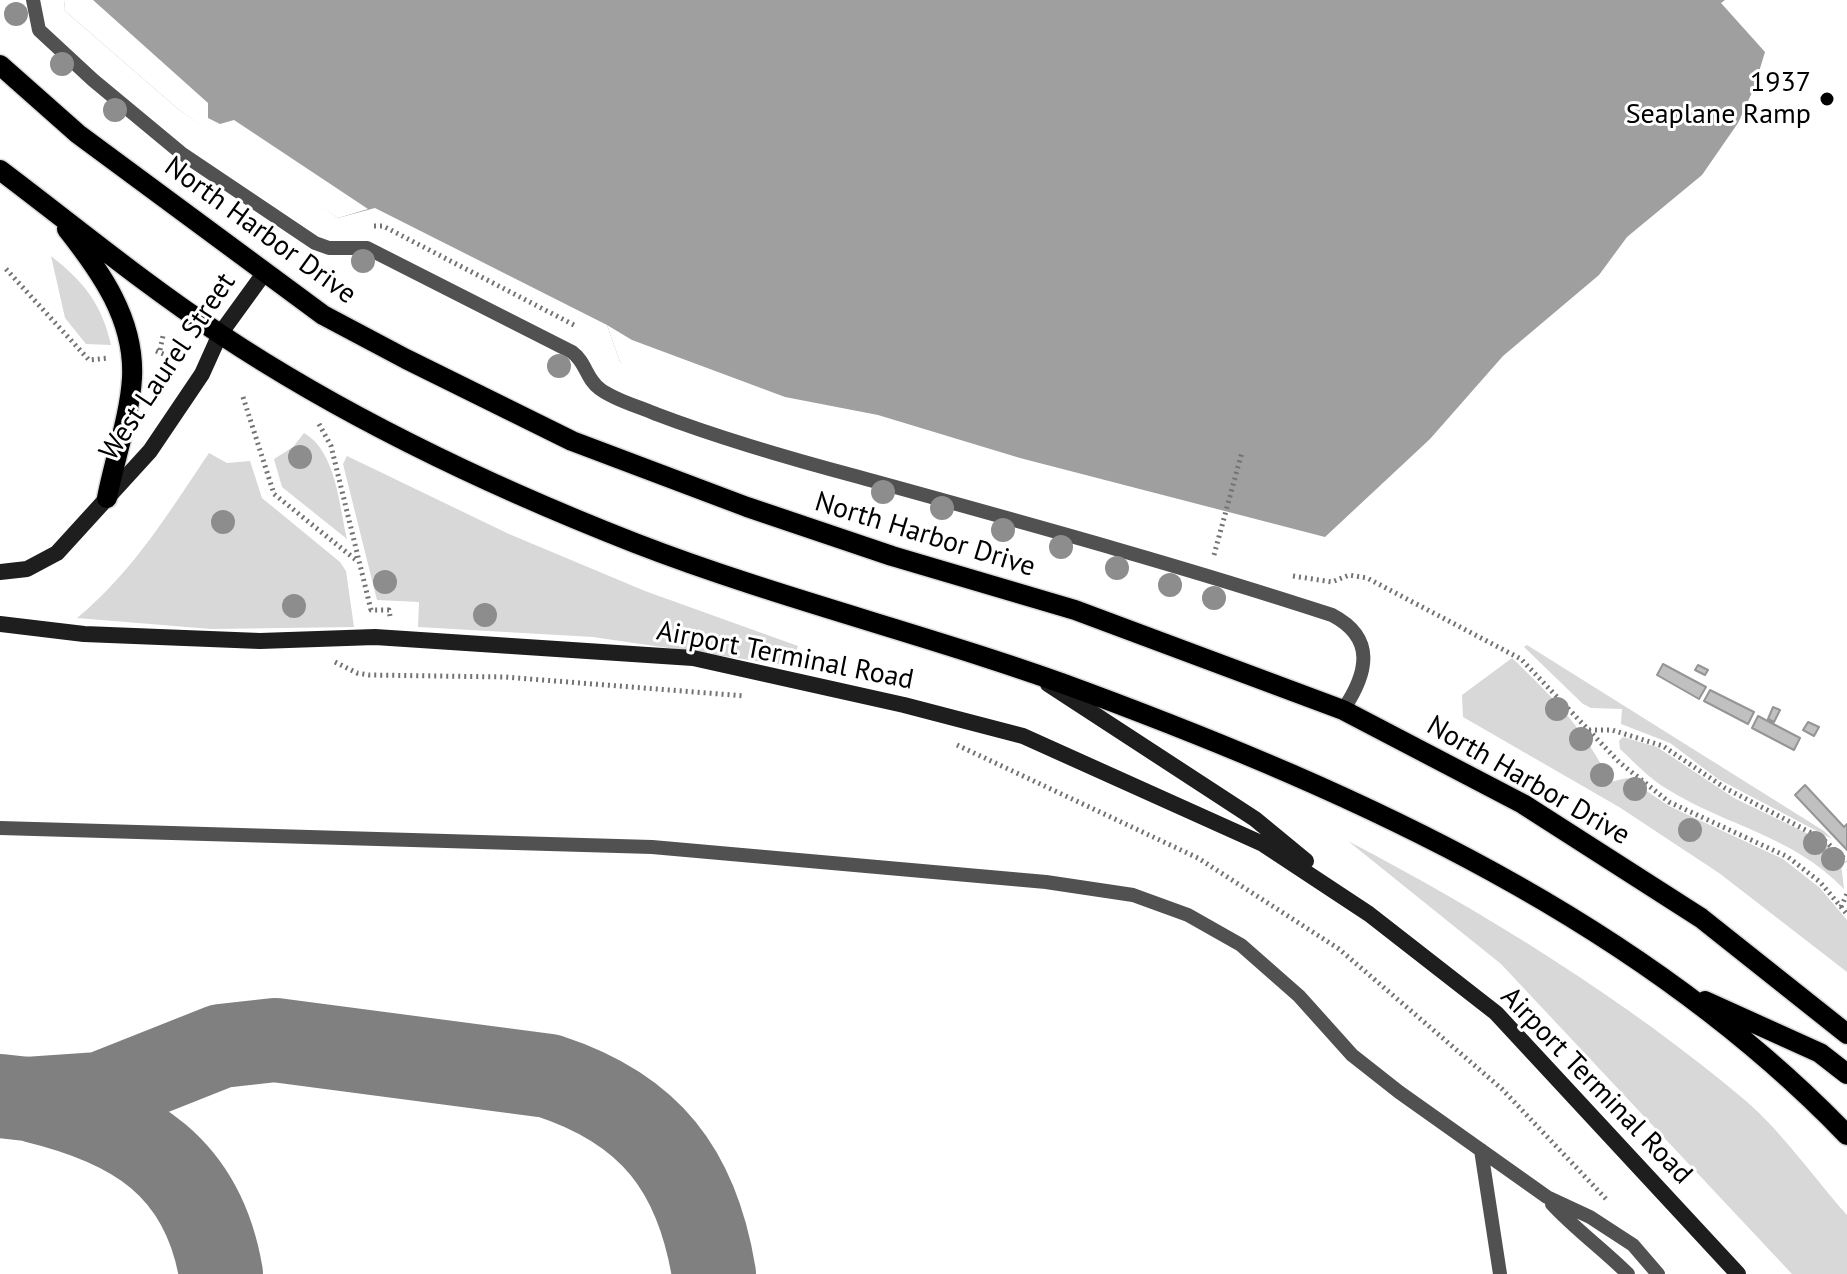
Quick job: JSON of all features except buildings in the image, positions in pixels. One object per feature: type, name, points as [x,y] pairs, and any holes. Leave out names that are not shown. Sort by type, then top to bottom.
[{"type":"main road","name":"North Harbor Drive","points":[[0,65],[78,134],[323,315],[572,441],[761,512],[892,556],[1075,610],[1343,710],[1523,804],[1701,918],[1847,1034]]},
{"type":"main road","points":[[0,170],[220,334],[383,428],[509,490],[610,532],[1086,692],[1337,794],[1491,868],[1562,911],[1746,1041],[1847,1135]]},
{"type":"main road","points":[[50,208],[101,272],[125,325],[132,377],[107,498]]},
{"type":"main road","name":"West Laurel Street","points":[[0,572],[27,569],[57,553],[150,451],[202,374],[220,334],[265,272]]},
{"type":"main road","name":"Airport Terminal Road","points":[[0,624],[84,634],[260,641],[384,637],[693,658],[904,705],[1023,736],[1263,844],[1369,914]]},
{"type":"main road","name":"Airport Terminal Road","points":[[1030,673],[1255,819],[1369,914],[1496,1013],[1738,1274]]},
{"type":"main road","points":[[1669,985],[1820,1053],[1847,1074]]},
{"type":"lane","points":[[33,0],[39,30],[93,80],[181,153],[315,243],[329,248],[367,248],[572,352],[584,360],[590,378],[599,388],[614,397],[692,428],[1206,574],[1332,615],[1351,625],[1362,640],[1364,657],[1357,690],[1343,710]]},
{"type":"lane","points":[[0,828],[652,847],[1046,882],[1133,895],[1188,915],[1241,945],[1299,996],[1352,1055],[1547,1197],[1590,1217],[1633,1245],[1658,1274]]},
{"type":"lane","points":[[1481,1150],[1500,1274]]},
{"type":"lane","points":[[1547,1197],[1579,1234],[1608,1254],[1628,1274]]},
{"type":"path","points":[[6,269],[89,360],[114,358]]},
{"type":"path","points":[[160,350],[163,336]]},
{"type":"path","points":[[151,352],[160,350],[176,359]]},
{"type":"path","points":[[243,397],[274,494],[357,561]]},
{"type":"path","points":[[317,419],[331,446],[371,610],[389,610],[391,626]]},
{"type":"path","points":[[1214,555],[1242,452]]},
{"type":"path","points":[[357,673],[396,676]]},
{"type":"path","points":[[1588,730],[1612,730],[1663,746],[1725,788],[1823,839],[1847,861]]},
{"type":"path","points":[[1841,907],[1847,894]]},
{"type":"shaded area","points":[[65,0],[1847,0],[1660,240],[1533,346],[1348,523],[1327,552],[769,406],[620,362],[607,325],[375,208],[338,218],[178,109],[64,10]]},
{"type":"shaded area","points":[[51,256],[90,294],[111,345],[86,344],[65,318]]},
{"type":"shaded area","points":[[304,433],[315,441],[330,465],[347,539],[282,487],[274,459],[293,447]]},
{"type":"shaded area","points":[[209,453],[227,463],[250,461],[262,498],[340,562],[346,571],[354,627],[211,629],[77,618],[133,561]]},
{"type":"shaded area","points":[[347,456],[509,534],[645,591],[798,646],[791,666],[593,637],[418,627],[419,602],[377,600],[343,464]]},
{"type":"shaded area","points":[[1527,645],[1824,831],[1832,839],[1718,779],[1670,743],[1621,724],[1622,709],[1591,708],[1583,704],[1524,647]]},
{"type":"shaded area","points":[[1512,658],[1567,716],[1591,747],[1610,782],[1627,778],[1669,806],[1783,859],[1820,888],[1847,920],[1847,972],[1719,873],[1619,807],[1463,717],[1462,695]]},
{"type":"shaded area","points":[[1623,737],[1657,747],[1734,798],[1827,843],[1841,863],[1844,889],[1803,856],[1661,785],[1620,749],[1619,741]]},
{"type":"shaded area","points":[[1348,841],[1452,898],[1554,960],[1652,1028],[1746,1101],[1786,1141],[1847,1215],[1847,1274],[1792,1274],[1501,964]]},
{"type":"pier","points":[[65,0],[93,0],[208,103],[208,118],[220,124],[234,120],[368,209],[338,218],[269,173],[178,109],[64,10]]},
{"type":"pier","points":[[1725,0],[1847,0],[1847,130],[1729,233],[1662,244],[1535,349],[1352,525],[1348,544],[1328,556],[1268,546],[644,373],[620,362],[607,325],[632,340],[785,397],[878,415],[1020,458],[1325,537],[1430,439],[1503,356],[1599,275],[1627,237],[1702,175],[1738,123],[1754,88],[1765,52],[1721,3]]},
{"type":"taxiway","points":[[0,1096],[27,1099],[100,1094],[221,1046],[275,1040],[549,1076],[615,1106],[663,1148],[681,1174],[695,1204],[714,1274]]},
{"type":"taxiway","points":[[35,1101],[103,1123],[133,1138],[158,1156],[180,1179],[198,1205],[212,1237],[221,1274]]},
{"type":"place","name":"1937 Seaplane Ramp","points":[[1827,99]]}]
